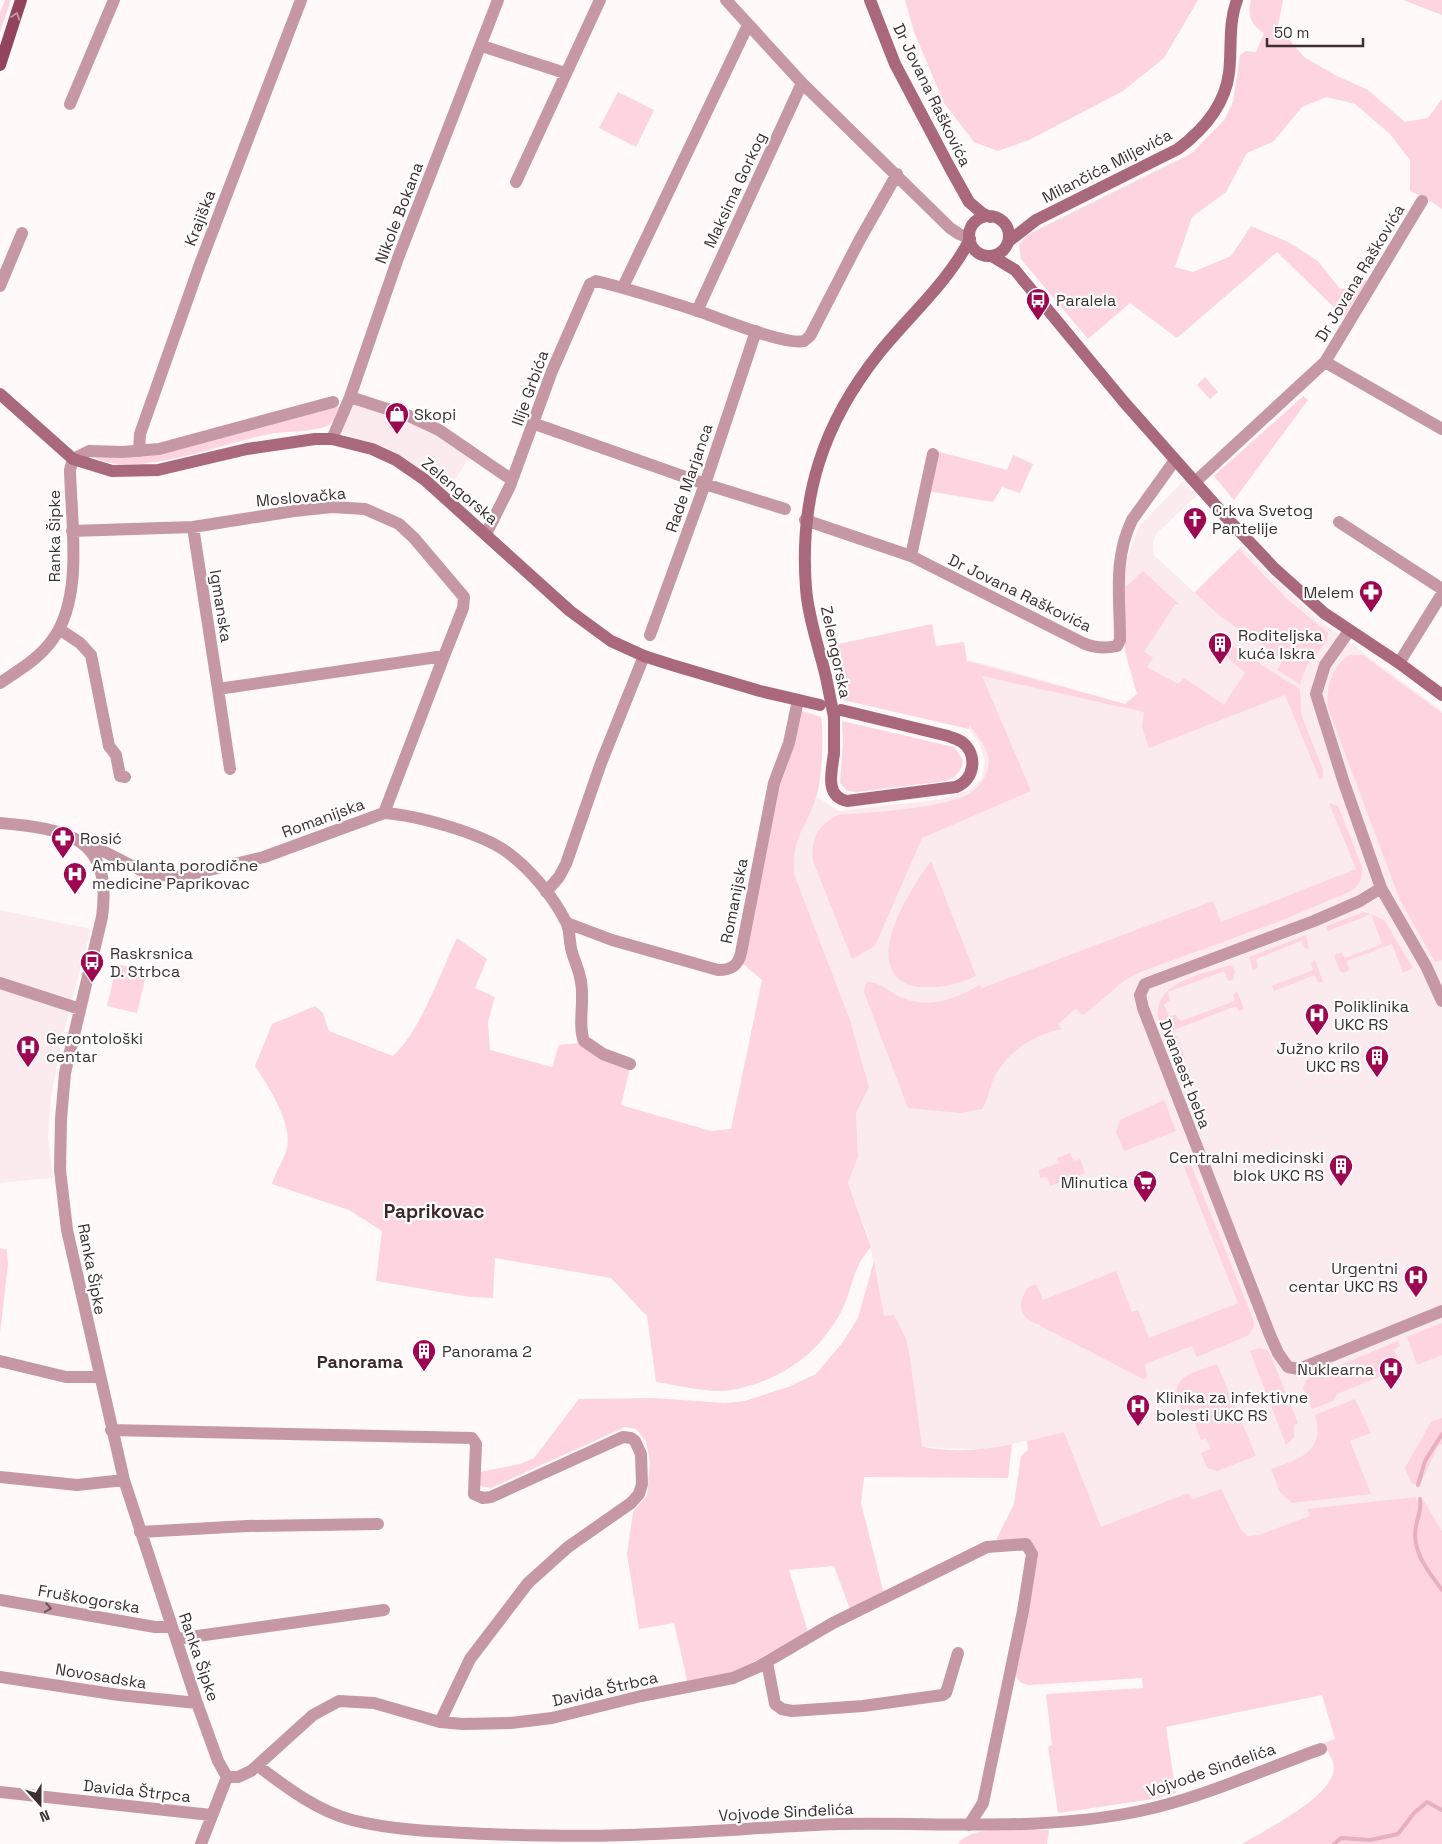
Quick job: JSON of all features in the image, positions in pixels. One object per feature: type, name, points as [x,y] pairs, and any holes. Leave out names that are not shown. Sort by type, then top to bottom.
[{"type":"main road","points":[[0,65],[22,0]]},
{"type":"street","points":[[70,104],[114,0]]},
{"type":"street","name":"Krajiška","points":[[139,451],[140,434],[197,273],[302,0]]},
{"type":"street","name":"Nikole Bokana","points":[[332,439],[350,397],[398,258],[482,46],[498,0]]},
{"type":"street","points":[[516,182],[600,0]]},
{"type":"street","points":[[726,0],[802,83],[950,228],[959,234],[970,235]]},
{"type":"street","name":"Dr Jovana Raškovića","points":[[870,0],[895,64],[969,202],[973,219],[970,235]]},
{"type":"street","name":"Milančića Miljevića","points":[[1007,243],[1036,220],[1178,149],[1201,128],[1222,97],[1229,75],[1231,32],[1237,0]]},
{"type":"street","points":[[623,287],[748,25]]},
{"type":"street","points":[[482,46],[565,74]]},
{"type":"street","name":"Maksima Gorkog","points":[[698,311],[802,83]]},
{"type":"street","name":"Ilije Grbića","points":[[486,534],[512,480],[535,424],[552,371],[590,284],[596,281],[623,287],[756,331],[789,340],[804,341],[810,336],[896,174]]},
{"type":"street","name":"Dr Jovana Raškovića","points":[[1195,482],[1325,362],[1422,201]]},
{"type":"street","name":"Dr Jovana Raškovića","points":[[969,202],[990,217]]},
{"type":"street","points":[[970,235],[981,218],[990,217],[1005,224],[1007,243],[1014,270]]},
{"type":"street","name":"Milančića Miljevića","points":[[1005,224],[1036,220]]},
{"type":"street","points":[[0,286],[22,233]]},
{"type":"street","points":[[970,235],[977,252]]},
{"type":"street","name":"Zelengorska","points":[[841,710],[948,736],[961,741],[970,751],[973,764],[968,780],[956,787],[847,801],[835,796],[833,793],[834,717],[806,589],[806,520],[810,492],[840,409],[850,392],[881,351],[961,257],[970,235]]},
{"type":"street","points":[[992,256],[1007,243]]},
{"type":"street","points":[[961,257],[977,252],[992,256],[1014,270],[1175,460],[1276,569],[1324,614],[1399,663],[1442,695]]},
{"type":"street","name":"Rade Marjanca","points":[[650,635],[705,484],[756,331]]},
{"type":"street","points":[[1325,362],[1442,429]]},
{"type":"street","points":[[0,394],[73,459],[88,451],[139,451],[186,442],[333,402]]},
{"type":"street","points":[[350,397],[409,416],[439,430],[512,480]]},
{"type":"street","points":[[535,424],[705,484],[785,509]]},
{"type":"street","name":"Zelengorska","points":[[73,459],[112,471],[143,472],[284,442],[332,439],[372,448],[396,460],[425,480],[570,611],[612,641],[644,656],[820,705]]},
{"type":"street","points":[[911,556],[933,454]]},
{"type":"street","name":"Ranka Šipke","points":[[0,683],[33,660],[59,629],[71,590],[70,470],[73,459]]},
{"type":"street","name":"Dr Jovana Raškovića","points":[[806,520],[911,556],[1091,646],[1109,648],[1117,646],[1120,635],[1118,562],[1127,530],[1132,520],[1175,460]]},
{"type":"street","name":"Moslovačka","points":[[72,531],[192,527],[294,510],[332,507],[365,509],[392,520],[414,538],[464,597],[463,608],[444,656]]},
{"type":"street","points":[[1339,522],[1442,589]]},
{"type":"street","name":"Igmanska","points":[[192,527],[230,769]]},
{"type":"street","points":[[1399,663],[1442,594]]},
{"type":"street","points":[[59,629],[80,642],[91,655],[109,746],[116,755],[120,776],[125,777]]},
{"type":"street","points":[[1349,631],[1325,665],[1316,694],[1382,888],[1426,966],[1442,1001]]},
{"type":"street","points":[[218,689],[444,656],[384,814]]},
{"type":"street","points":[[546,892],[559,877],[566,864],[601,763],[644,656]]},
{"type":"street","name":"Romanijska","points":[[567,924],[612,940],[718,970],[727,970],[736,965],[741,953],[774,783],[789,743],[798,700]]},
{"type":"street","name":"Romanijska","points":[[90,850],[99,849],[146,873],[180,877],[264,857],[360,820],[384,814],[400,814],[422,820],[500,847],[516,859],[546,892],[567,924],[584,1001],[581,1029],[584,1041],[603,1054],[630,1064]]},
{"type":"street","name":"Ranka Šipke","points":[[0,823],[59,831],[74,838],[90,850],[103,875],[104,899],[65,1073],[61,1119],[60,1170],[67,1230],[110,1430],[124,1480],[197,1703],[218,1761],[227,1777]]},
{"type":"street","name":"Dvanaest beba","points":[[1382,888],[1360,901],[1314,920],[1145,984],[1140,995],[1143,1008],[1242,1265],[1278,1353],[1288,1367],[1299,1370],[1442,1311]]},
{"type":"street","points":[[0,983],[80,1009]]},
{"type":"street","points":[[0,1361],[66,1377],[98,1377]]},
{"type":"street","points":[[110,1430],[472,1438],[476,1444],[474,1494],[483,1498],[491,1497],[623,1437],[631,1438],[635,1441],[641,1454],[642,1466],[642,1484],[639,1494],[631,1503],[568,1547],[528,1584],[470,1659],[440,1722]]},
{"type":"street","points":[[0,1477],[76,1485],[124,1480]]},
{"type":"street","points":[[140,1532],[247,1526],[378,1524]]},
{"type":"street","name":"Davida Štrbca","points":[[227,1777],[244,1774],[258,1766],[313,1715],[339,1701],[374,1703],[440,1722],[502,1723],[552,1718],[641,1696],[732,1678],[767,1662],[834,1623],[987,1547],[1026,1544],[1032,1554],[1023,1611],[983,1804],[969,1825]]},
{"type":"street","name":"Fruškogorska","points":[[0,1600],[155,1627],[174,1633],[384,1610]]},
{"type":"street","points":[[767,1662],[776,1704],[782,1709],[792,1711],[863,1706],[943,1695],[946,1693],[958,1653]]},
{"type":"street","name":"Novosadska","points":[[0,1677],[148,1699],[197,1703]]},
{"type":"street","name":"Vojvode Sinđelića","points":[[258,1766],[292,1792],[340,1816],[374,1824],[420,1830],[582,1836],[839,1824],[1046,1824],[1138,1812],[1179,1801],[1321,1748]]},
{"type":"street","points":[[201,1844],[227,1777]]},
{"type":"street","name":"Davida Štrpca","points":[[0,1792],[211,1815]]},
{"type":"shaded area","points":[[5,0],[11,0],[0,32],[0,13]]},
{"type":"shaded area","points":[[905,0],[1198,0],[1164,58],[1123,91],[1029,140],[998,151],[974,142],[944,103],[914,32]]},
{"type":"shaded area","points":[[1251,0],[1283,0],[1278,26],[1304,57],[1335,75],[1368,90],[1405,122],[1428,118],[1442,99],[1442,209],[1410,191],[1410,160],[1390,134],[1355,104],[1327,97],[1302,107],[1274,141],[1247,153],[1226,192],[1192,217],[1175,267],[1193,272],[1231,256],[1251,226],[1290,243],[1318,261],[1340,289],[1349,288],[1357,275],[1367,281],[1344,317],[1277,252],[1177,338],[1130,303],[1088,339],[1021,259],[1019,245],[1027,235],[1192,153],[1225,119],[1233,102],[1240,55],[1246,51],[1256,52],[1264,33],[1251,20]]},
{"type":"shaded area","points":[[1403,0],[1442,0],[1442,15]]},
{"type":"shaded area","points":[[618,92],[654,110],[636,147],[599,128]]},
{"type":"shaded area","points":[[1205,377],[1218,392],[1210,399],[1197,385]]},
{"type":"shaded area","points":[[1303,396],[1308,400],[1234,500],[1214,476]]},
{"type":"shaded area","points":[[354,404],[368,404],[438,435],[470,456],[448,491],[407,459],[387,448],[344,434],[342,432],[349,409]]},
{"type":"shaded area","points":[[335,406],[339,407],[333,420],[329,425],[321,428],[270,434],[155,462],[111,463],[94,457]]},
{"type":"shaded area","points":[[936,451],[1007,470],[1013,455],[1033,464],[1020,493],[1002,487],[993,502],[927,491]]},
{"type":"shaded area","points":[[1183,481],[1196,496],[1157,533],[1153,541],[1154,555],[1194,592],[1242,546],[1268,574],[1318,619],[1442,711],[1442,1531],[1423,1499],[1363,1547],[1104,1537],[1064,1432],[987,1450],[922,1447],[916,1413],[884,1316],[869,1239],[848,1183],[858,1157],[856,1113],[869,1087],[850,1020],[794,874],[793,853],[798,835],[817,797],[839,811],[943,799],[969,790],[977,784],[982,777],[985,762],[980,745],[969,729],[967,661],[986,664],[1125,704],[1137,694],[1125,652],[1122,611],[1126,560],[1140,525]]},
{"type":"shaded area","points":[[1239,549],[1287,599],[1328,633],[1327,641],[1307,665],[1300,684],[1277,670],[1283,660],[1220,616],[1195,593]]},
{"type":"shaded area","points":[[1143,571],[1180,605],[1175,604],[1144,652],[1153,657],[1147,667],[1178,684],[1184,678],[1224,705],[1245,673],[1228,658],[1223,649],[1226,642],[1300,689],[1301,714],[1323,770],[1323,777],[1320,780],[1285,695],[1149,748],[1142,727],[1144,712],[982,676],[1031,791],[922,838],[875,946],[852,959],[813,861],[814,840],[820,828],[838,815],[923,807],[956,800],[972,792],[982,782],[989,764],[986,750],[969,725],[969,729],[839,699],[829,646],[932,624],[936,646],[964,642],[967,661],[1125,704],[1137,694],[1125,652],[1122,587],[1127,586]]},
{"type":"shaded area","points":[[1351,655],[1363,655],[1442,713],[1442,960],[1435,962],[1400,900],[1328,708],[1329,685],[1334,671],[1344,659]]},
{"type":"shaded area","points":[[799,710],[821,717],[822,746],[818,790],[812,809],[797,842],[794,874],[850,1020],[869,1087],[856,1113],[858,1157],[848,1183],[871,1247],[856,1270],[841,1312],[825,1337],[805,1357],[769,1379],[734,1390],[705,1390],[656,1382],[647,1316],[611,1278],[495,1258],[493,1298],[470,1297],[376,1281],[382,1231],[349,1210],[272,1184],[286,1152],[288,1139],[283,1117],[255,1066],[272,1024],[315,1006],[323,1013],[329,1031],[393,1056],[403,1045],[421,1017],[457,938],[487,959],[475,988],[495,997],[488,1022],[490,1050],[552,1067],[559,1045],[581,1043],[630,1068],[621,1105],[711,1131],[731,1129],[762,980],[742,963],[775,792]]},
{"type":"shaded area","points":[[842,721],[954,747],[963,760],[960,770],[953,778],[946,781],[857,792],[847,791],[840,783],[843,741]]},
{"type":"shaded area","points":[[1329,803],[1338,806],[1362,867],[1361,880],[1355,888],[1275,923],[1143,971],[1125,980],[1085,1014],[1082,1015],[1076,1008],[1058,1024],[1062,1029],[1031,1040],[1021,1046],[1005,1061],[993,1080],[982,1109],[960,1113],[908,1108],[864,992],[866,982],[879,985],[909,1000],[930,1003],[950,999],[980,985],[982,988],[1213,901],[1221,922],[1356,869]]},
{"type":"shaded area","points":[[931,861],[976,976],[949,985],[915,987],[900,980],[891,968],[888,954],[896,920],[914,886]]},
{"type":"shaded area","name":"Gerontološki centar","points":[[0,910],[91,929],[62,1039],[51,1097],[48,1138],[53,1178],[0,1183]]},
{"type":"shaded area","points":[[1365,912],[1370,914],[1328,931],[1326,926]]},
{"type":"shaded area","points":[[1371,915],[1384,920],[1413,968],[1403,973],[1392,944],[1347,961],[1349,970],[1344,973],[1340,971],[1334,956],[1336,954],[1342,953],[1345,958],[1382,944]]},
{"type":"shaded area","points":[[1306,935],[1309,949],[1305,948],[1301,941],[1256,959],[1258,967],[1253,970],[1249,957]]},
{"type":"shaded area","points":[[1315,960],[1323,982],[1318,982],[1314,975],[1274,991],[1272,986],[1313,970],[1311,964]]},
{"type":"shaded area","points":[[117,964],[147,971],[137,1013],[107,1006]]},
{"type":"shaded area","points":[[1232,966],[1235,971],[1233,980],[1228,981],[1224,971],[1168,992],[1170,1000],[1164,1005],[1169,1016],[1176,1015],[1181,1021],[1235,1001],[1233,995],[1237,991],[1244,1009],[1239,1011],[1236,1006],[1174,1030],[1185,1059],[1175,1063],[1159,1022],[1158,1009],[1162,998],[1169,990],[1191,977]]},
{"type":"shaded area","points":[[1164,1100],[1176,1131],[1124,1151],[1116,1132],[1120,1120]]},
{"type":"shaded area","points":[[1070,1153],[1074,1161],[1080,1159],[1085,1173],[1050,1186],[1047,1177],[1040,1178],[1039,1170],[1059,1163],[1057,1158]]},
{"type":"shaded area","points":[[1186,1161],[1191,1165],[1253,1319],[1254,1326],[1249,1335],[1197,1357],[1192,1346],[1145,1364],[1147,1378],[1143,1379],[1027,1319],[1022,1311],[1021,1304],[1027,1288],[1036,1284],[1043,1300],[1116,1271],[1132,1312],[1138,1310],[1149,1338],[1238,1303],[1182,1162]]},
{"type":"shaded area","points":[[0,1248],[7,1250],[8,1264],[0,1333]]},
{"type":"shaded area","points":[[874,1261],[884,1316],[894,1315],[906,1339],[922,1447],[967,1450],[1012,1444],[1008,1478],[864,1477],[861,1503],[884,1594],[850,1609],[834,1566],[789,1570],[808,1632],[737,1671],[688,1684],[674,1623],[639,1629],[627,1554],[633,1512],[647,1495],[650,1462],[646,1441],[636,1429],[625,1427],[491,1488],[480,1486],[480,1472],[520,1464],[534,1458],[579,1399],[653,1398],[725,1403],[745,1401],[788,1387],[816,1374],[843,1342],[858,1318]]},
{"type":"shaded area","points":[[1442,1323],[1442,1355],[1417,1365],[1407,1337]]},
{"type":"shaded area","points":[[1398,1341],[1400,1346],[1394,1350],[1399,1360],[1393,1371],[1337,1394],[1333,1401],[1312,1409],[1303,1388],[1307,1379]]},
{"type":"shaded area","points":[[1259,1348],[1267,1350],[1271,1356],[1298,1423],[1294,1425],[1294,1437],[1286,1445],[1250,1351]]},
{"type":"shaded area","points":[[1217,1364],[1256,1456],[1217,1471],[1207,1468],[1201,1453],[1211,1449],[1206,1438],[1201,1440],[1194,1421],[1204,1417],[1200,1408],[1190,1412],[1189,1408],[1181,1410],[1177,1399],[1177,1390],[1179,1383],[1190,1374]]},
{"type":"shaded area","points":[[1355,1399],[1371,1433],[1350,1441],[1371,1494],[1292,1503],[1280,1492],[1271,1469],[1291,1462],[1308,1452],[1313,1446],[1317,1438],[1315,1415]]},
{"type":"shaded area","points":[[1442,1418],[1442,1444],[1438,1446],[1420,1485],[1412,1484],[1405,1468],[1431,1422]]},
{"type":"shaded area","points":[[1064,1432],[1101,1527],[1188,1493],[1193,1499],[1221,1489],[1241,1530],[1248,1536],[1259,1535],[1310,1516],[1307,1509],[1416,1497],[1416,1500],[1423,1499],[1442,1531],[1442,1844],[1242,1844],[1296,1812],[1311,1801],[1331,1779],[1334,1765],[1324,1743],[1335,1739],[1322,1695],[1166,1727],[1176,1793],[1153,1799],[1058,1813],[1048,1747],[1052,1745],[1046,1694],[1143,1688],[1142,1678],[1028,1685],[1020,1682],[1014,1673],[1035,1554],[997,1540],[997,1538],[1014,1504],[1021,1456],[1028,1450],[1027,1441]]},
{"type":"shaded area","points":[[987,1830],[1049,1830],[1047,1844],[958,1844],[965,1837]]},
{"type":"waterway","points":[[1418,1485],[1425,1461],[1442,1434]]},
{"type":"waterway","points":[[1420,1499],[1415,1535],[1416,1544],[1418,1552],[1431,1576],[1442,1590]]},
{"type":"waterway","points":[[1334,1844],[1341,1838],[1370,1840],[1398,1834],[1414,1813],[1427,1802],[1442,1810]]},
{"type":"place","name":"Paralela","points":[[1038,321]]},
{"type":"place","name":"Skopi","points":[[397,435]]},
{"type":"place","name":"Crkva Svetog Pantelije","points":[[1195,540]]},
{"type":"place","name":"Melem","points":[[1371,613]]},
{"type":"place","name":"Roditeljska kuća Iskra","points":[[1220,665]]},
{"type":"place","name":"Rosić","points":[[63,859]]},
{"type":"place","name":"Ambulanta porodične medicine Paprikovac","points":[[75,895]]},
{"type":"place","name":"Raskrsnica D. Strbca","points":[[92,983]]},
{"type":"place","name":"Poliklinika UKC RS","points":[[1317,1036]]},
{"type":"place","name":"Gerontološki centar","points":[[28,1068]]},
{"type":"place","name":"Južno krilo UKC RS","points":[[1377,1078]]},
{"type":"place","name":"Centralni medicinski blok UKC RS","points":[[1341,1187]]},
{"type":"place","name":"Minutica","points":[[1145,1203]]},
{"type":"place","name":"Urgentni centar UKC RS","points":[[1416,1298]]},
{"type":"place","name":"Panorama 2","points":[[424,1372]]},
{"type":"place","name":"Nuklearna","points":[[1391,1390]]},
{"type":"place","name":"Klinika za infektivne bolesti UKC RS","points":[[1138,1427]]},
{"type":"district","name":"Paprikovac","points":[[434,1211]]},
{"type":"district","name":"Panorama","points":[[360,1361]]}]
